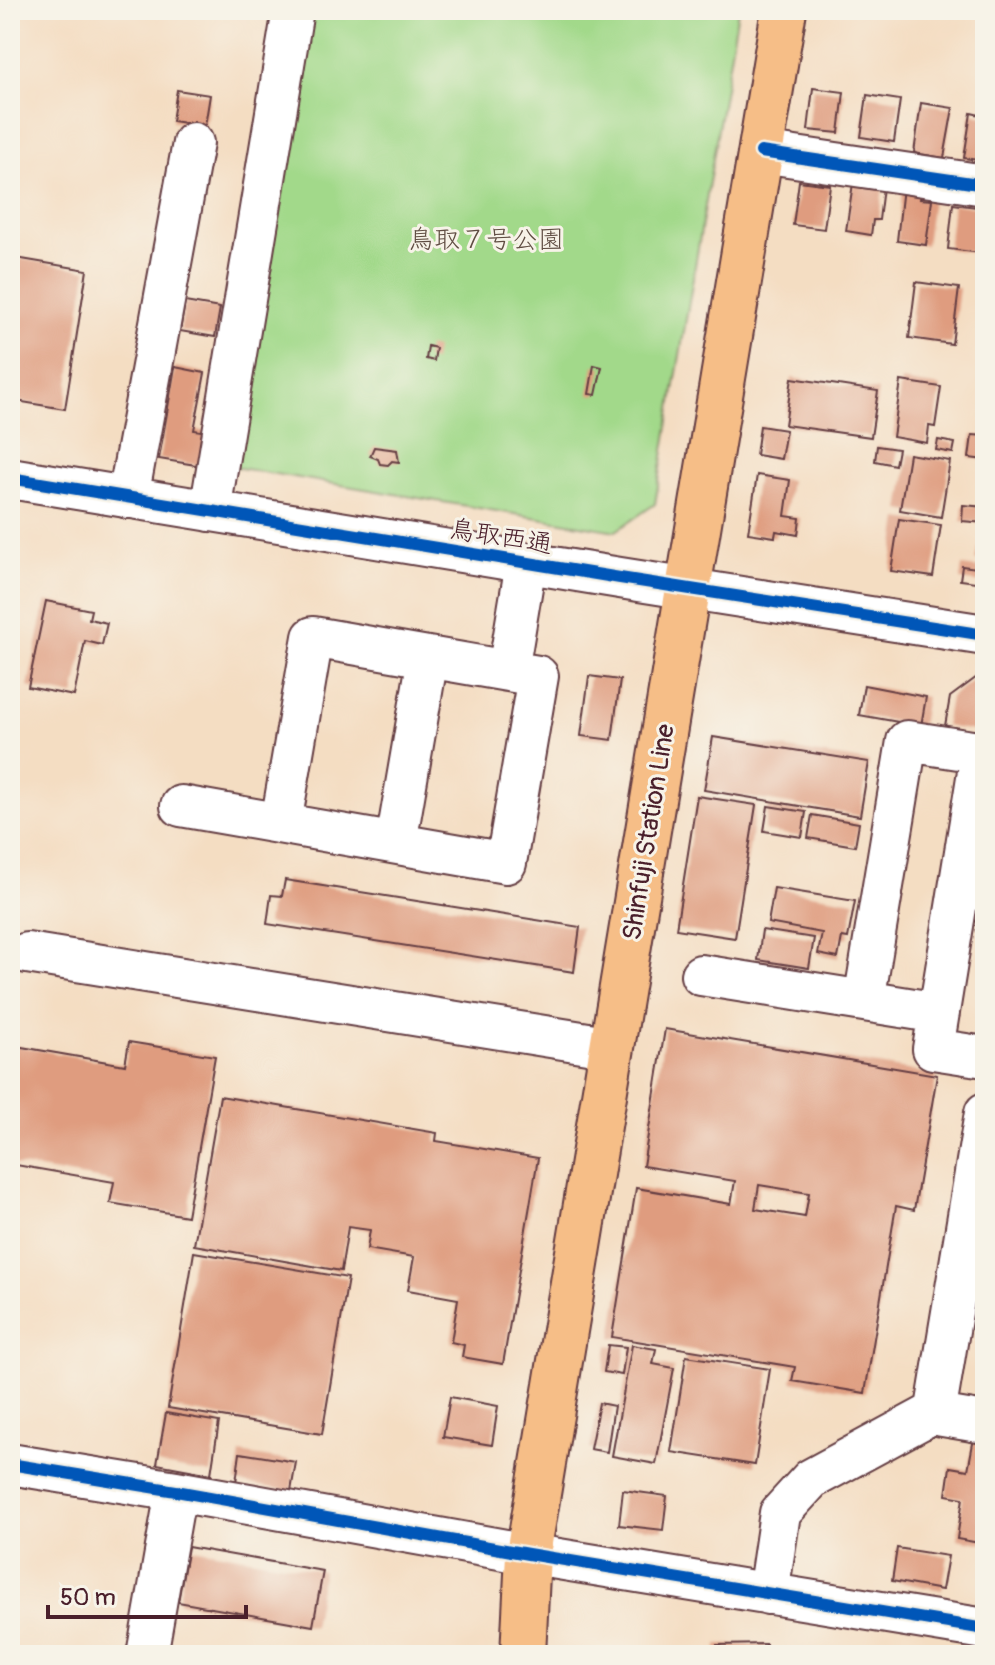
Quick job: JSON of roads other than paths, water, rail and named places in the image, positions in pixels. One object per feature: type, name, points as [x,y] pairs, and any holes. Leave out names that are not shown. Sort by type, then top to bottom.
[{"type":"main road","name":"Shinfuji Station Line","points":[[523,1655],[528,1554],[784,10]]},
{"type":"street","points":[[210,511],[293,10]]},
{"type":"street","points":[[128,498],[193,143]]},
{"type":"street","points":[[761,152],[985,185]]},
{"type":"street","name":"鳥取西通","points":[[10,478],[985,635]]},
{"type":"street","points":[[508,671],[526,563]]},
{"type":"street","points":[[181,806],[506,863],[538,676],[313,637],[281,823]]},
{"type":"street","points":[[396,843],[428,657]]},
{"type":"street","points":[[864,1001],[907,741],[983,753],[933,1049],[985,1057]]},
{"type":"street","points":[[27,953],[613,1047]]},
{"type":"street","points":[[701,975],[939,1013]]},
{"type":"street","points":[[935,1415],[985,1113]]},
{"type":"street","points":[[768,1594],[780,1513],[811,1479],[931,1414],[985,1423]]},
{"type":"street","points":[[10,1464],[985,1629]]},
{"type":"street","points":[[147,1655],[176,1491]]},
{"type":"park label","name":"鳥取７号公園","points":[[486,239]]}]
